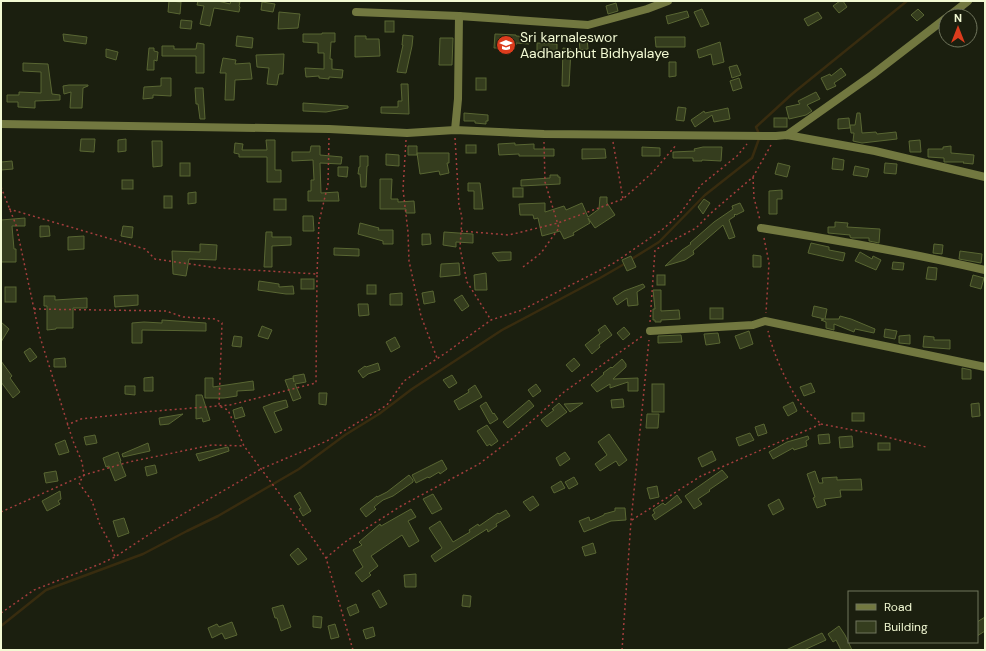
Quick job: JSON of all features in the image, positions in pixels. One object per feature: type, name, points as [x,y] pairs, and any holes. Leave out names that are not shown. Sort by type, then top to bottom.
[{"type":"street","points":[[356,12],[459,16],[588,25],[647,9],[668,1]]},
{"type":"street","points":[[959,8],[968,1]]},
{"type":"street","points":[[455,130],[458,99],[459,16]]},
{"type":"street","points":[[787,135],[872,75],[938,24]]},
{"type":"street","points":[[1,124],[329,129],[407,133],[455,130],[544,134],[684,136],[787,135],[875,151],[985,177]]},
{"type":"street","points":[[761,228],[865,245],[943,260],[985,270]]},
{"type":"street","points":[[650,330],[753,325],[765,321],[985,367]]},
{"type":"path","points":[[67,425],[81,419],[230,405],[316,383],[316,274],[319,222],[328,184],[329,129]]},
{"type":"path","points":[[455,130],[459,206],[462,217],[460,248],[467,282],[491,320]]},
{"type":"path","points":[[407,133],[403,189],[408,232],[409,261],[421,316],[437,359]]},
{"type":"path","points":[[523,267],[541,253],[559,228],[545,182],[544,134]]},
{"type":"path","points":[[611,135],[623,199]]},
{"type":"path","points":[[461,231],[509,235],[558,223],[623,199],[653,172],[684,136]]},
{"type":"path","points":[[1,613],[34,590],[115,557],[159,528],[261,469],[327,441],[387,405],[404,381],[491,320],[522,310],[614,263],[663,229],[679,215],[702,186],[737,156],[753,136]]},
{"type":"path","points":[[622,650],[631,521],[650,330],[655,250],[696,228],[753,177],[776,136]]},
{"type":"path","points":[[753,177],[754,198],[769,264],[765,321],[772,346],[784,374],[801,405],[821,424],[880,435],[926,447]]},
{"type":"path","points":[[1,187],[16,226],[22,260],[40,337],[67,425],[82,462],[84,475],[79,483],[92,501],[100,525],[110,543],[115,557]]},
{"type":"path","points":[[9,209],[145,250],[155,259],[218,268],[316,274]]},
{"type":"path","points":[[34,309],[166,311],[182,317],[215,319],[222,323],[220,406]]},
{"type":"path","points":[[326,558],[345,542],[401,506],[479,464],[514,438],[564,392],[650,330]]},
{"type":"path","points":[[220,406],[228,410],[244,446],[326,558],[353,650]]},
{"type":"path","points":[[631,521],[701,476],[821,424]]},
{"type":"path","points":[[1,512],[84,475],[129,462],[212,445],[244,446]]},
{"type":"building","points":[[169,1],[181,2],[180,14],[168,12]]},
{"type":"building","points":[[198,1],[218,1],[230,4],[231,1],[240,2],[239,12],[214,8],[210,26],[200,24],[204,6],[197,5]]},
{"type":"building","points":[[840,1],[843,1],[847,7],[839,13],[833,6]]},
{"type":"building","points":[[262,2],[275,4],[273,12],[261,10]]},
{"type":"building","points":[[616,3],[618,11],[608,14],[606,6]]},
{"type":"building","points":[[702,9],[709,24],[701,27],[694,12]]},
{"type":"building","points":[[918,9],[924,15],[917,21],[911,15]]},
{"type":"building","points":[[687,11],[689,17],[668,24],[666,16]]},
{"type":"building","points":[[279,12],[300,14],[298,28],[278,29]]},
{"type":"building","points":[[818,12],[822,18],[808,26],[804,19]]},
{"type":"building","points":[[181,20],[192,21],[191,29],[180,28]]},
{"type":"building","points":[[385,21],[394,21],[394,32],[385,32]]},
{"type":"building","points":[[335,33],[335,42],[331,42],[330,59],[332,59],[332,69],[343,70],[342,78],[329,77],[329,79],[319,78],[319,76],[306,77],[305,68],[324,69],[324,53],[318,53],[318,43],[303,42],[303,34]]},
{"type":"building","points":[[63,34],[87,37],[86,44],[64,41]]},
{"type":"building","points":[[495,34],[529,37],[529,44],[516,43],[516,45],[503,45],[502,48],[494,48]]},
{"type":"building","points":[[403,35],[413,36],[406,73],[397,72],[403,45]]},
{"type":"building","points":[[237,36],[253,38],[252,48],[236,46]]},
{"type":"building","points":[[355,36],[366,36],[366,39],[379,39],[380,56],[355,57]]},
{"type":"building","points":[[655,37],[685,37],[685,47],[656,47]]},
{"type":"building","points":[[440,38],[453,38],[452,65],[439,65]]},
{"type":"building","points":[[587,38],[588,49],[580,50],[579,39]]},
{"type":"building","points":[[720,42],[724,62],[713,65],[711,54],[699,58],[697,50]]},
{"type":"building","points":[[197,43],[204,44],[204,73],[196,73],[196,56],[162,56],[162,46],[174,46],[174,49],[196,49]]},
{"type":"building","points":[[537,43],[557,44],[557,52],[537,52]]},
{"type":"building","points":[[149,48],[154,48],[154,51],[158,52],[157,61],[154,60],[154,70],[147,70]]},
{"type":"building","points":[[563,48],[571,49],[569,86],[562,86]]},
{"type":"building","points":[[106,49],[118,52],[116,60],[106,57]]},
{"type":"building","points":[[284,54],[283,74],[279,74],[277,85],[267,84],[269,68],[257,67],[256,55]]},
{"type":"building","points":[[223,58],[236,60],[235,64],[250,63],[252,79],[235,80],[234,100],[225,100],[226,73],[220,73]]},
{"type":"building","points":[[669,62],[676,62],[676,76],[669,77]]},
{"type":"building","points":[[23,63],[48,64],[52,94],[60,95],[60,100],[35,101],[35,108],[18,107],[18,102],[7,102],[7,95],[19,95],[19,92],[41,93],[41,72],[23,71]]},
{"type":"building","points":[[737,65],[741,75],[732,78],[729,67]]},
{"type":"building","points":[[841,68],[846,75],[834,83],[836,86],[827,90],[821,78],[830,74],[831,76]]},
{"type":"building","points":[[161,78],[171,78],[171,96],[153,95],[153,98],[143,99],[144,87],[161,86]]},
{"type":"building","points":[[476,78],[486,78],[486,90],[476,90]]},
{"type":"building","points":[[739,78],[742,88],[733,91],[730,81]]},
{"type":"building","points":[[401,84],[408,84],[409,114],[381,113],[381,107],[398,107],[398,101],[402,101]]},
{"type":"building","points":[[88,85],[83,88],[82,108],[70,108],[71,92],[64,94],[63,86]]},
{"type":"building","points":[[195,88],[203,88],[205,119],[200,119],[198,104],[196,104]]},
{"type":"building","points":[[816,92],[820,99],[807,105],[812,111],[806,115],[789,119],[786,107],[800,104],[798,101]]},
{"type":"building","points":[[303,103],[348,106],[348,108],[326,112],[303,111]]},
{"type":"building","points":[[678,107],[686,108],[684,121],[676,120]]},
{"type":"building","points":[[728,108],[730,119],[714,122],[712,115],[695,127],[691,120],[704,111],[705,113]]},
{"type":"building","points":[[464,113],[488,115],[488,121],[486,121],[486,124],[475,123],[475,121],[464,121]]},
{"type":"building","points":[[857,113],[860,113],[862,133],[876,132],[877,134],[896,132],[897,139],[862,143],[853,141],[854,133],[851,133],[850,125],[855,125]]},
{"type":"building","points":[[774,118],[787,118],[787,127],[774,127]]},
{"type":"building","points":[[849,118],[850,128],[838,129],[838,119]]},
{"type":"building","points":[[81,139],[95,139],[94,152],[80,151]]},
{"type":"building","points":[[126,139],[126,151],[118,152],[118,140]]},
{"type":"building","points":[[266,140],[275,140],[275,170],[281,170],[281,182],[267,182],[267,157],[239,157],[239,154],[234,153],[235,143],[243,144],[242,150],[267,150]]},
{"type":"building","points":[[920,140],[921,152],[910,152],[909,141]]},
{"type":"building","points":[[152,141],[162,141],[162,166],[153,167]]},
{"type":"building","points":[[515,143],[515,145],[534,144],[534,149],[554,149],[554,156],[519,156],[519,154],[499,155],[498,144]]},
{"type":"building","points":[[466,145],[476,145],[476,153],[466,153]]},
{"type":"building","points":[[311,146],[320,146],[320,155],[342,157],[341,164],[320,163],[321,193],[338,192],[339,201],[308,201],[308,191],[311,191],[311,180],[314,180],[313,160],[292,161],[292,152],[310,152]]},
{"type":"building","points":[[408,146],[417,146],[417,155],[408,155]]},
{"type":"building","points":[[951,146],[951,153],[974,155],[973,164],[963,163],[964,162],[944,162],[944,158],[928,157],[928,149],[943,149],[943,147]]},
{"type":"building","points":[[642,147],[660,148],[660,156],[642,156]]},
{"type":"building","points":[[703,147],[722,147],[721,161],[693,161],[693,158],[673,158],[673,152],[695,151],[694,149]]},
{"type":"building","points":[[582,149],[605,149],[606,158],[582,159]]},
{"type":"building","points":[[417,153],[449,153],[449,163],[447,163],[449,173],[440,175],[439,171],[420,174]]},
{"type":"building","points":[[386,154],[399,155],[399,166],[386,165]]},
{"type":"building","points":[[360,156],[368,156],[366,187],[361,187],[360,174],[358,174],[360,167]]},
{"type":"building","points":[[833,158],[844,160],[843,170],[832,169]]},
{"type":"building","points":[[12,161],[13,169],[1,170],[1,162]]},
{"type":"building","points":[[180,163],[190,163],[190,176],[180,176]]},
{"type":"building","points":[[778,163],[790,166],[787,177],[775,174]]},
{"type":"building","points":[[885,163],[897,164],[896,174],[884,173]]},
{"type":"building","points":[[855,166],[869,169],[867,177],[853,175]]},
{"type":"building","points":[[338,167],[348,167],[347,177],[338,176]]},
{"type":"building","points":[[550,175],[558,175],[558,177],[560,177],[560,184],[521,186],[521,180],[550,178]]},
{"type":"building","points":[[380,179],[392,179],[391,199],[398,199],[398,202],[414,201],[415,213],[406,213],[406,209],[380,209]]},
{"type":"building","points":[[122,180],[133,180],[133,189],[122,189]]},
{"type":"building","points":[[468,183],[480,183],[483,209],[474,209],[474,191],[468,191]]},
{"type":"building","points":[[513,188],[523,188],[523,197],[513,197]]},
{"type":"building","points":[[782,190],[782,199],[777,199],[777,214],[769,214],[769,191]]},
{"type":"building","points":[[196,192],[196,203],[188,204],[188,193]]},
{"type":"building","points":[[164,196],[172,196],[172,208],[164,208]]},
{"type":"building","points":[[600,197],[607,197],[607,203],[615,215],[595,228],[588,218],[590,223],[573,233],[574,235],[564,239],[560,231],[542,236],[538,218],[534,219],[533,215],[520,215],[519,204],[545,203],[545,212],[564,206],[566,210],[582,203],[588,217],[599,209]]},
{"type":"building","points":[[274,199],[286,199],[286,210],[274,210]]},
{"type":"building","points":[[704,199],[710,203],[703,214],[698,207]]},
{"type":"building","points":[[740,203],[744,211],[736,215],[735,214],[735,216],[729,220],[735,237],[729,239],[723,225],[693,251],[694,254],[685,260],[665,266],[714,222],[733,209],[732,206]]},
{"type":"building","points":[[303,216],[313,216],[314,231],[303,231]]},
{"type":"building","points":[[25,218],[25,226],[12,226],[14,249],[16,249],[16,262],[1,262],[1,220]]},
{"type":"building","points":[[835,222],[848,223],[847,227],[880,229],[879,243],[869,241],[869,238],[852,238],[850,235],[828,233],[828,227],[835,227]]},
{"type":"building","points":[[360,223],[379,228],[378,230],[393,230],[393,244],[383,244],[383,241],[358,234]]},
{"type":"building","points":[[40,226],[49,226],[50,236],[40,237]]},
{"type":"building","points":[[123,226],[133,227],[132,238],[121,236]]},
{"type":"building","points":[[266,232],[272,232],[272,237],[291,237],[291,245],[272,246],[272,267],[264,267]]},
{"type":"building","points":[[444,232],[473,234],[473,243],[456,242],[456,247],[443,245]]},
{"type":"building","points":[[422,234],[430,234],[431,244],[422,245]]},
{"type":"building","points":[[84,236],[84,249],[68,250],[68,237]]},
{"type":"building","points":[[811,243],[829,247],[829,250],[845,253],[843,261],[808,253]]},
{"type":"building","points":[[200,244],[217,245],[216,260],[189,259],[186,276],[173,274],[172,251],[200,252]]},
{"type":"building","points":[[934,244],[943,245],[942,254],[933,253]]},
{"type":"building","points":[[334,248],[359,249],[359,256],[334,255]]},
{"type":"building","points":[[960,251],[982,254],[981,263],[959,259]]},
{"type":"building","points":[[511,252],[511,260],[498,261],[492,253]]},
{"type":"building","points":[[860,252],[872,259],[873,256],[881,260],[876,270],[855,261]]},
{"type":"building","points":[[753,255],[761,256],[761,267],[753,267]]},
{"type":"building","points":[[631,256],[636,267],[627,271],[622,260]]},
{"type":"building","points":[[893,262],[904,263],[903,270],[892,269]]},
{"type":"building","points":[[459,263],[460,275],[440,277],[441,264]]},
{"type":"building","points":[[928,267],[937,268],[936,280],[926,279]]},
{"type":"building","points":[[486,273],[487,290],[475,290],[474,275]]},
{"type":"building","points":[[657,275],[665,275],[665,285],[657,285]]},
{"type":"building","points":[[973,275],[984,278],[981,289],[970,286]]},
{"type":"building","points":[[301,279],[314,279],[314,289],[301,289]]},
{"type":"building","points":[[259,281],[279,284],[279,287],[293,286],[294,294],[258,290]]},
{"type":"building","points":[[643,284],[645,287],[637,292],[638,305],[628,306],[627,298],[617,305],[613,298],[624,291]]},
{"type":"building","points":[[367,285],[376,285],[376,294],[367,294]]},
{"type":"building","points":[[5,287],[16,287],[16,302],[5,302]]},
{"type":"building","points":[[653,290],[661,290],[661,311],[679,310],[680,319],[661,320],[661,322],[655,322],[655,320],[653,320],[653,309],[655,309]]},
{"type":"building","points":[[433,291],[435,302],[424,304],[422,293]]},
{"type":"building","points":[[402,293],[402,305],[390,305],[390,294]]},
{"type":"building","points":[[138,295],[138,305],[115,307],[114,296]]},
{"type":"building","points":[[462,295],[469,306],[462,311],[454,300]]},
{"type":"building","points":[[44,296],[55,296],[55,300],[87,298],[87,308],[73,308],[73,328],[56,328],[47,330],[47,306],[44,306]]},
{"type":"building","points":[[358,304],[368,304],[369,315],[359,316]]},
{"type":"building","points":[[814,306],[827,309],[825,319],[839,319],[840,316],[851,319],[875,329],[874,333],[855,329],[854,332],[834,324],[834,330],[826,328],[826,322],[821,320],[824,319],[812,316]]},
{"type":"building","points":[[710,308],[723,308],[723,319],[710,319]]},
{"type":"building","points":[[162,320],[206,323],[206,331],[142,330],[142,343],[132,343],[132,323],[162,323]]},
{"type":"building","points":[[1,322],[9,329],[1,342]]},
{"type":"building","points":[[605,325],[612,335],[599,345],[600,347],[592,354],[585,345],[600,333],[598,330]]},
{"type":"building","points":[[262,326],[272,330],[268,339],[258,336]]},
{"type":"building","points":[[624,327],[630,334],[623,340],[617,333]]},
{"type":"building","points":[[885,329],[897,331],[895,339],[884,337]]},
{"type":"building","points":[[749,331],[753,344],[740,349],[735,336]]},
{"type":"building","points":[[718,333],[720,343],[706,345],[704,334]]},
{"type":"building","points":[[681,335],[682,342],[658,343],[658,336]]},
{"type":"building","points":[[910,335],[910,344],[899,343],[899,336]]},
{"type":"building","points":[[234,336],[242,337],[241,347],[232,346]]},
{"type":"building","points":[[924,336],[934,337],[934,340],[950,340],[950,349],[923,347]]},
{"type":"building","points":[[395,337],[400,347],[391,352],[386,342]]},
{"type":"building","points":[[30,348],[37,357],[30,362],[24,352]]},
{"type":"building","points":[[65,358],[66,367],[54,367],[54,359]]},
{"type":"building","points":[[574,358],[580,365],[572,372],[566,365]]},
{"type":"building","points":[[622,359],[626,364],[626,367],[613,379],[638,378],[638,391],[628,391],[628,382],[610,388],[610,384],[597,392],[591,385],[604,374],[603,373],[611,367],[612,368]]},
{"type":"building","points":[[1,361],[12,376],[10,378],[20,392],[13,398],[1,382]]},
{"type":"building","points":[[378,363],[380,370],[368,374],[363,378],[358,371],[365,366]]},
{"type":"building","points":[[962,368],[971,370],[971,379],[962,379]]},
{"type":"building","points":[[304,374],[306,382],[295,384],[301,398],[293,401],[285,380],[293,378],[294,382],[293,376]]},
{"type":"building","points":[[452,375],[457,383],[449,388],[443,380]]},
{"type":"building","points":[[153,377],[153,391],[144,391],[144,378]]},
{"type":"building","points":[[205,378],[213,378],[213,387],[253,381],[254,390],[237,391],[237,396],[205,398]]},
{"type":"building","points":[[811,383],[815,392],[804,396],[800,387]]},
{"type":"building","points":[[536,384],[541,391],[533,397],[528,390]]},
{"type":"building","points":[[652,384],[664,384],[664,412],[652,412]]},
{"type":"building","points":[[475,385],[482,397],[459,410],[454,401],[469,392],[468,390]]},
{"type":"building","points":[[125,386],[135,386],[135,395],[125,394]]},
{"type":"building","points":[[319,393],[327,393],[326,405],[319,404]]},
{"type":"building","points":[[196,395],[202,395],[210,420],[203,422],[202,418],[196,419]]},
{"type":"building","points":[[623,399],[624,407],[612,408],[611,400]]},
{"type":"building","points":[[286,400],[288,407],[274,412],[282,430],[275,433],[263,407]]},
{"type":"building","points":[[529,400],[534,406],[508,428],[503,422]]},
{"type":"building","points":[[486,402],[493,414],[494,413],[498,419],[490,424],[480,406]]},
{"type":"building","points":[[793,402],[797,411],[788,416],[783,407]]},
{"type":"building","points":[[559,403],[567,412],[547,427],[541,420],[554,410],[552,409]]},
{"type":"building","points":[[583,403],[570,412],[564,404]]},
{"type":"building","points":[[979,403],[980,416],[972,417],[971,404]]},
{"type":"building","points":[[242,407],[245,416],[235,419],[233,410]]},
{"type":"building","points":[[852,413],[864,413],[864,421],[852,421]]},
{"type":"building","points":[[183,414],[169,424],[160,425],[159,418]]},
{"type":"building","points":[[647,414],[659,414],[658,428],[646,428]]},
{"type":"building","points":[[764,424],[767,433],[758,436],[755,427]]},
{"type":"building","points":[[487,425],[498,441],[491,446],[490,444],[487,446],[477,431]]},
{"type":"building","points":[[750,433],[754,440],[739,446],[736,438]]},
{"type":"building","points":[[609,434],[627,460],[619,466],[616,461],[600,471],[595,464],[607,455],[598,442]]},
{"type":"building","points":[[829,434],[830,443],[819,444],[818,435]]},
{"type":"building","points":[[95,435],[97,443],[86,445],[84,437]]},
{"type":"building","points":[[808,436],[809,439],[806,441],[807,446],[794,450],[793,448],[773,459],[769,452],[787,442]]},
{"type":"building","points":[[852,436],[853,447],[840,448],[839,437]]},
{"type":"building","points":[[65,440],[69,452],[59,455],[55,444]]},
{"type":"building","points":[[148,443],[150,451],[123,457],[122,454]]},
{"type":"building","points":[[878,443],[890,443],[890,450],[878,450]]},
{"type":"building","points":[[228,447],[229,451],[199,461],[196,454]]},
{"type":"building","points":[[712,451],[716,460],[702,467],[698,458]]},
{"type":"building","points":[[118,452],[126,476],[115,481],[109,466],[106,467],[103,458]]},
{"type":"building","points":[[565,452],[570,459],[560,466],[556,458]]},
{"type":"building","points":[[442,460],[447,469],[440,474],[439,472],[416,483],[412,475]]},
{"type":"building","points":[[155,465],[157,473],[147,476],[145,467]]},
{"type":"building","points":[[722,470],[728,477],[698,499],[702,504],[694,509],[685,496]]},
{"type":"building","points":[[56,471],[58,481],[46,483],[44,473]]},
{"type":"building","points":[[815,471],[819,483],[823,483],[822,478],[837,477],[837,480],[861,479],[862,490],[840,490],[841,497],[824,499],[826,505],[817,508],[807,474]]},
{"type":"building","points":[[409,475],[413,482],[393,496],[383,500],[374,507],[376,509],[366,517],[360,509],[377,496],[387,492]]},
{"type":"building","points":[[574,477],[578,484],[569,489],[565,482]]},
{"type":"building","points":[[561,481],[565,488],[554,493],[551,487]]},
{"type":"building","points":[[657,486],[659,497],[650,499],[647,488]]},
{"type":"building","points":[[60,491],[61,499],[58,501],[60,504],[47,511],[42,501]]},
{"type":"building","points":[[300,492],[311,511],[303,516],[299,509],[301,508],[294,496]]},
{"type":"building","points":[[433,494],[442,509],[432,514],[423,499]]},
{"type":"building","points":[[677,495],[682,502],[655,520],[652,515],[655,513],[653,510],[663,503],[665,505]]},
{"type":"building","points":[[533,496],[539,505],[530,511],[523,502]]},
{"type":"building","points":[[779,499],[784,509],[773,515],[768,505]]},
{"type":"building","points":[[615,508],[625,508],[626,520],[611,521],[584,532],[579,521],[589,517],[590,521],[604,514],[615,511]]},
{"type":"building","points":[[411,509],[416,517],[408,521],[419,541],[409,547],[402,535],[371,556],[378,566],[369,573],[371,575],[362,582],[355,573],[363,567],[353,550],[362,545],[359,542],[380,524],[381,526]]},
{"type":"building","points":[[506,510],[510,516],[496,524],[497,526],[488,532],[487,529],[435,562],[431,556],[442,548],[429,528],[440,521],[453,542],[470,532],[469,530],[478,524],[479,526],[498,513],[499,514]]},
{"type":"building","points":[[124,518],[129,533],[118,537],[113,521]]},
{"type":"building","points":[[593,543],[596,553],[585,556],[582,547]]},
{"type":"building","points":[[298,548],[307,559],[298,565],[290,555]]},
{"type":"building","points":[[416,574],[416,587],[405,587],[404,575]]},
{"type":"building","points":[[379,590],[387,604],[380,608],[372,594]]},
{"type":"building","points":[[463,595],[471,596],[470,607],[462,606]]},
{"type":"building","points":[[356,604],[359,612],[350,616],[347,608]]},
{"type":"building","points":[[283,605],[291,627],[281,631],[272,608]]},
{"type":"building","points":[[313,616],[322,617],[321,628],[313,627]]},
{"type":"building","points":[[985,617],[985,631],[978,635],[978,621]]},
{"type":"building","points":[[232,622],[237,635],[225,639],[222,633],[212,638],[208,628],[217,624],[219,627]]},
{"type":"building","points":[[335,624],[339,637],[331,639],[328,626]]},
{"type":"building","points":[[839,626],[852,650],[841,650],[836,640],[833,642],[828,634]]},
{"type":"building","points":[[373,627],[375,636],[366,639],[363,630]]},
{"type":"building","points":[[822,633],[826,640],[804,650],[786,650]]},
{"type":"waterway","points":[[630,260],[659,242],[705,195],[752,158],[760,136],[756,127],[792,94],[907,1]]},
{"type":"waterway","points":[[1,626],[46,590],[143,554],[218,516],[299,469],[345,435],[379,414],[412,389],[502,330],[626,263]]},
{"type":"place","name":"Sri karnaleswor Aadharbhut Bidhyalaye","points":[[506,45]]}]
